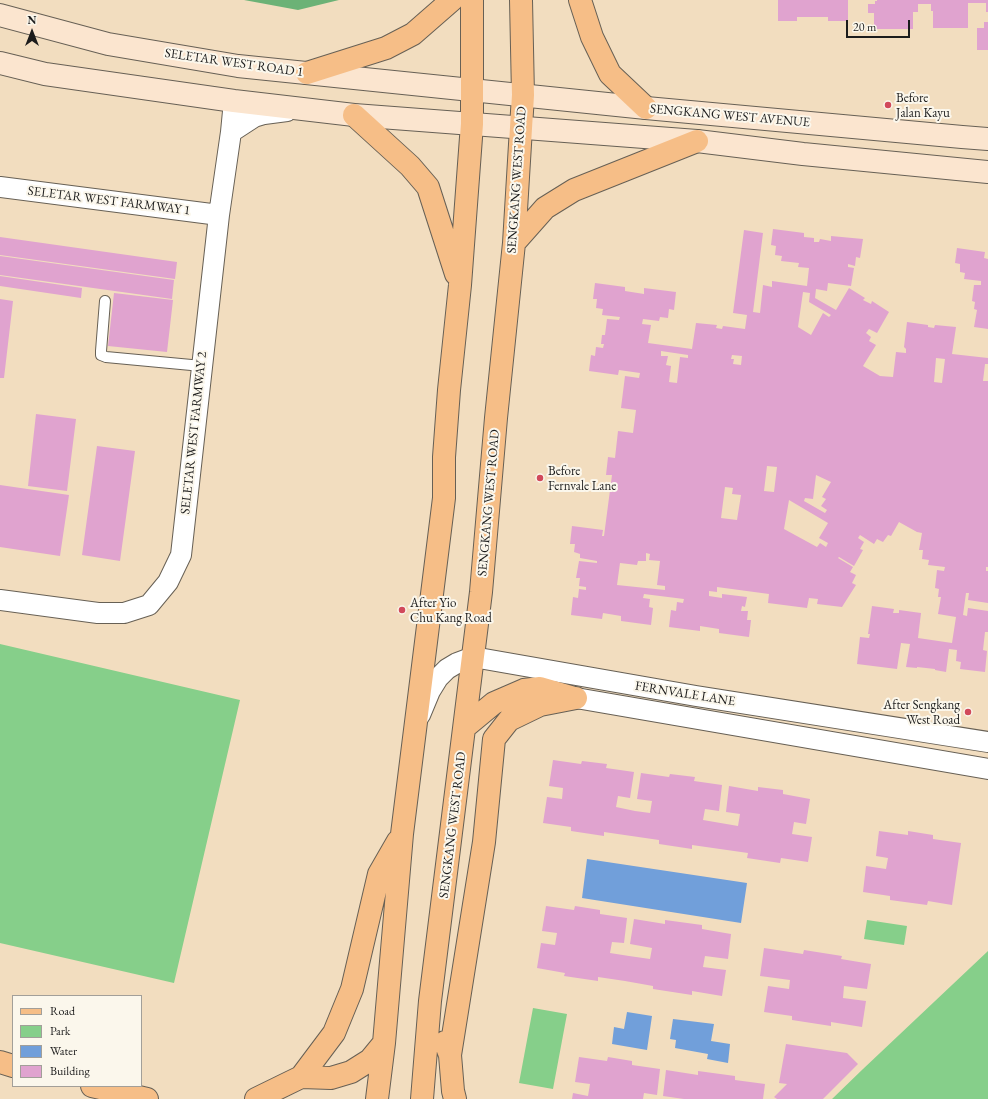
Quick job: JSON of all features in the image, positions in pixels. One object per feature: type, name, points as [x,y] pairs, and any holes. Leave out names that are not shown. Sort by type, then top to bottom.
[{"type":"main road","points":[[307,73],[386,48],[413,34],[452,0]]},
{"type":"main road","points":[[377,1099],[384,1043],[402,834],[444,498],[444,457],[449,390],[460,285],[472,124],[472,0]]},
{"type":"main road","name":"SENGKANG WEST ROAD","points":[[422,1099],[430,1001],[481,592],[496,418],[514,243],[523,95],[521,0]]},
{"type":"main road","points":[[580,0],[592,37],[610,74],[646,108]]},
{"type":"main road","name":"SELETAR WEST ROAD 1","points":[[0,15],[108,44],[238,66],[472,90]]},
{"type":"main road","points":[[0,62],[45,74],[234,101],[354,115],[697,141],[803,154],[988,172]]},
{"type":"main road","name":"SENGKANG WEST AVENUE","points":[[472,90],[646,108],[988,139]]},
{"type":"main road","points":[[354,115],[410,166],[428,187],[460,285]]},
{"type":"main road","points":[[514,243],[545,208],[574,190],[697,141]]},
{"type":"main road","points":[[465,727],[494,703],[524,690],[540,688],[576,698]]},
{"type":"main road","points":[[455,1099],[450,1055],[484,842],[494,739],[509,720],[540,705],[576,698]]},
{"type":"main road","points":[[302,1077],[334,1033],[352,989],[379,874],[402,834]]},
{"type":"main road","points":[[430,1001],[450,1055]]},
{"type":"main road","points":[[256,1099],[302,1077],[330,1078],[351,1072],[370,1060],[384,1043]]},
{"type":"main road","points":[[0,1062],[12,1066]]},
{"type":"main road","points":[[96,1087],[147,1099]]},
{"type":"street","name":"SELETAR WEST FARMWAY 2","points":[[0,600],[98,613],[124,613],[149,605],[168,582],[181,555],[218,215],[231,132],[234,101]]},
{"type":"street","points":[[231,132],[254,117],[264,114],[305,109]]},
{"type":"street","name":"SELETAR WEST FARMWAY 1","points":[[0,187],[218,215]]},
{"type":"street","points":[[416,724],[430,691],[438,678],[447,669],[457,663],[473,657]]},
{"type":"street","name":"FERNVALE LANE","points":[[473,657],[696,696],[988,742]]},
{"type":"street","points":[[694,719],[696,696]]},
{"type":"street","name":"FERNVALE LANE","points":[[576,698],[988,769]]},
{"type":"lane","points":[[105,301],[100,351],[101,355],[106,357],[202,366]]},
{"type":"green space","points":[[244,0],[339,0],[298,10]]},
{"type":"green space","points":[[0,644],[240,700],[174,983],[0,943]]},
{"type":"green space","points":[[867,920],[907,926],[904,945],[864,939]]},
{"type":"green space","points":[[988,951],[988,1099],[832,1099],[863,1069]]},
{"type":"green space","points":[[533,1008],[567,1014],[553,1089],[519,1083]]},
{"type":"water","points":[[587,859],[747,883],[741,923],[582,898]]},
{"type":"water","points":[[627,1012],[652,1016],[647,1050],[612,1044],[614,1027],[624,1029]]},
{"type":"water","points":[[673,1019],[714,1024],[711,1041],[730,1044],[728,1063],[707,1059],[708,1054],[675,1048],[676,1040],[670,1039]]},
{"type":"building","points":[[778,0],[848,0],[848,21],[828,21],[828,17],[797,17],[797,21],[778,21]]},
{"type":"building","points":[[988,0],[988,12],[986,12],[986,3],[968,3],[968,28],[933,28],[933,11],[931,11],[931,4],[918,4],[918,12],[913,12],[913,29],[874,29],[874,13],[868,13],[868,4],[875,4],[875,1]]},
{"type":"building","points":[[984,22],[988,22],[988,50],[977,50],[977,28],[984,28]]},
{"type":"building","points":[[773,229],[804,233],[804,237],[814,238],[814,242],[819,242],[820,239],[831,241],[831,236],[863,239],[860,258],[856,257],[855,266],[848,264],[848,267],[854,268],[851,286],[828,283],[827,291],[816,289],[815,298],[836,310],[849,288],[865,298],[863,300],[871,304],[872,301],[889,312],[877,333],[869,329],[866,333],[871,337],[869,341],[876,345],[863,366],[880,376],[893,377],[896,352],[906,353],[906,349],[904,347],[907,322],[928,325],[928,327],[934,328],[935,325],[956,327],[952,354],[988,358],[988,364],[985,364],[983,381],[988,381],[988,567],[986,567],[986,571],[988,571],[988,603],[968,600],[969,593],[966,593],[963,615],[967,616],[968,608],[988,611],[988,632],[985,632],[983,650],[987,651],[985,672],[960,669],[961,662],[956,661],[957,650],[949,649],[946,672],[935,669],[906,667],[910,644],[901,643],[897,669],[857,664],[860,637],[869,638],[870,634],[868,634],[872,606],[894,609],[893,613],[899,613],[899,610],[921,613],[918,638],[952,643],[956,617],[938,614],[941,597],[938,597],[939,589],[935,588],[937,570],[944,571],[945,567],[928,565],[929,560],[922,559],[923,550],[919,550],[922,533],[917,532],[899,522],[891,536],[888,535],[883,542],[877,539],[874,544],[860,535],[858,538],[864,542],[860,549],[863,550],[854,566],[839,557],[838,558],[853,567],[850,572],[856,575],[852,583],[856,585],[842,607],[817,604],[818,599],[809,598],[807,608],[768,603],[769,594],[717,587],[717,592],[709,591],[709,596],[722,598],[722,594],[747,597],[745,607],[742,606],[741,611],[748,611],[747,620],[751,620],[749,637],[719,633],[719,629],[700,626],[700,631],[669,627],[671,610],[676,611],[677,602],[683,603],[684,599],[644,594],[643,598],[650,599],[649,607],[653,608],[651,625],[621,621],[621,616],[603,613],[602,619],[571,615],[573,597],[578,598],[579,589],[586,590],[586,587],[579,586],[580,578],[576,578],[579,561],[597,563],[597,561],[580,558],[580,554],[574,552],[575,544],[570,544],[572,526],[603,530],[602,536],[604,536],[612,475],[606,475],[608,457],[615,458],[618,431],[633,433],[636,410],[621,408],[625,376],[639,378],[640,373],[619,370],[618,375],[589,371],[591,355],[595,356],[596,347],[603,348],[604,344],[601,344],[602,335],[605,335],[607,319],[619,320],[620,317],[602,315],[603,309],[596,308],[597,299],[593,299],[595,283],[625,287],[625,291],[644,294],[644,288],[676,292],[674,310],[669,309],[668,318],[660,317],[659,321],[643,319],[642,324],[651,325],[648,343],[692,349],[696,323],[717,325],[716,328],[722,329],[723,326],[745,329],[747,315],[733,313],[744,230],[763,233],[753,312],[760,313],[763,285],[772,287],[772,281],[807,286],[809,268],[798,267],[799,263],[781,261],[782,256],[775,255],[776,246],[771,245]],"holes":[[[803,292],[810,293],[809,302],[831,315],[829,317],[823,313],[811,335],[798,327]],[[661,351],[688,355],[688,358],[680,357],[677,383],[669,382],[671,366],[666,365],[668,356],[661,356]],[[732,355],[742,356],[741,365],[733,364],[734,359],[731,359]],[[936,358],[945,359],[942,383],[934,382]],[[767,466],[777,467],[774,492],[764,491]],[[816,475],[831,482],[822,497],[826,499],[821,506],[827,510],[825,513],[804,501],[805,498],[813,499]],[[725,487],[733,488],[732,494],[741,495],[737,520],[721,518]],[[789,500],[828,523],[819,538],[828,543],[826,547],[820,543],[817,547],[784,529]],[[646,553],[650,554],[649,560],[660,561],[657,585],[665,586],[665,590],[617,585],[620,563],[637,565],[638,561],[646,561]]]},
{"type":"building","points":[[0,237],[177,262],[175,279],[0,255]]},
{"type":"building","points":[[957,248],[985,252],[984,258],[988,259],[988,329],[974,327],[977,310],[974,309],[975,302],[972,301],[974,285],[981,285],[981,281],[964,279],[965,273],[960,272],[960,264],[955,263]]},
{"type":"building","points":[[0,256],[174,280],[172,299],[0,275]]},
{"type":"building","points":[[0,276],[82,288],[81,298],[0,286]]},
{"type":"building","points":[[114,293],[173,300],[167,352],[108,346]]},
{"type":"building","points":[[0,299],[13,301],[4,378],[0,378]]},
{"type":"building","points":[[36,414],[76,419],[67,491],[28,486]]},
{"type":"building","points":[[97,446],[135,451],[120,561],[82,555]]},
{"type":"building","points":[[0,485],[69,495],[60,556],[0,547]]},
{"type":"building","points":[[553,760],[581,764],[582,761],[607,764],[606,768],[634,772],[630,798],[618,796],[616,807],[635,811],[650,813],[652,801],[637,799],[641,773],[669,777],[670,774],[695,777],[694,781],[722,785],[719,811],[705,809],[703,820],[738,826],[740,814],[726,812],[729,786],[758,791],[758,787],[783,790],[783,794],[810,799],[806,824],[794,822],[792,834],[812,837],[808,862],[781,858],[780,863],[747,858],[748,853],[692,845],[692,849],[659,844],[659,840],[604,832],[604,836],[571,831],[571,827],[543,823],[547,797],[562,799],[563,788],[549,786]]},
{"type":"building","points":[[879,831],[908,835],[908,831],[933,835],[933,839],[961,843],[952,905],[928,901],[927,905],[890,900],[890,896],[863,892],[866,866],[886,869],[888,858],[876,856]]},
{"type":"building","points":[[546,906],[574,910],[575,906],[600,910],[600,914],[627,918],[624,943],[612,942],[610,953],[629,956],[650,959],[652,948],[630,944],[634,919],[665,924],[665,920],[702,925],[702,929],[731,934],[728,959],[705,956],[703,967],[726,970],[722,996],[692,991],[692,995],[653,989],[653,986],[598,977],[598,981],[564,976],[565,973],[537,968],[541,943],[555,945],[557,933],[542,931]]},
{"type":"building","points":[[764,948],[803,954],[804,950],[842,956],[841,959],[871,964],[867,989],[844,986],[843,998],[866,1001],[862,1027],[831,1022],[831,1026],[792,1020],[792,1016],[764,1012],[768,986],[789,989],[790,980],[760,976]]},
{"type":"building","points":[[786,1044],[847,1053],[858,1064],[823,1099],[777,1099],[774,1097],[787,1084],[779,1083]]},
{"type":"building","points":[[579,1057],[607,1061],[608,1057],[632,1061],[632,1065],[660,1069],[657,1095],[644,1093],[643,1099],[572,1099],[573,1093],[588,1096],[590,1084],[575,1082]]},
{"type":"building","points":[[666,1070],[698,1075],[698,1071],[735,1076],[735,1080],[765,1084],[763,1099],[684,1099],[663,1096]]},
{"type":"place","name":"Before Jalan Kayu","points":[[888,105]]},
{"type":"place","name":"Before Fernvale Lane","points":[[540,478]]},
{"type":"place","name":"After Yio Chu Kang Road","points":[[402,610]]},
{"type":"place","name":"After Sengkang West Road","points":[[968,712]]}]
